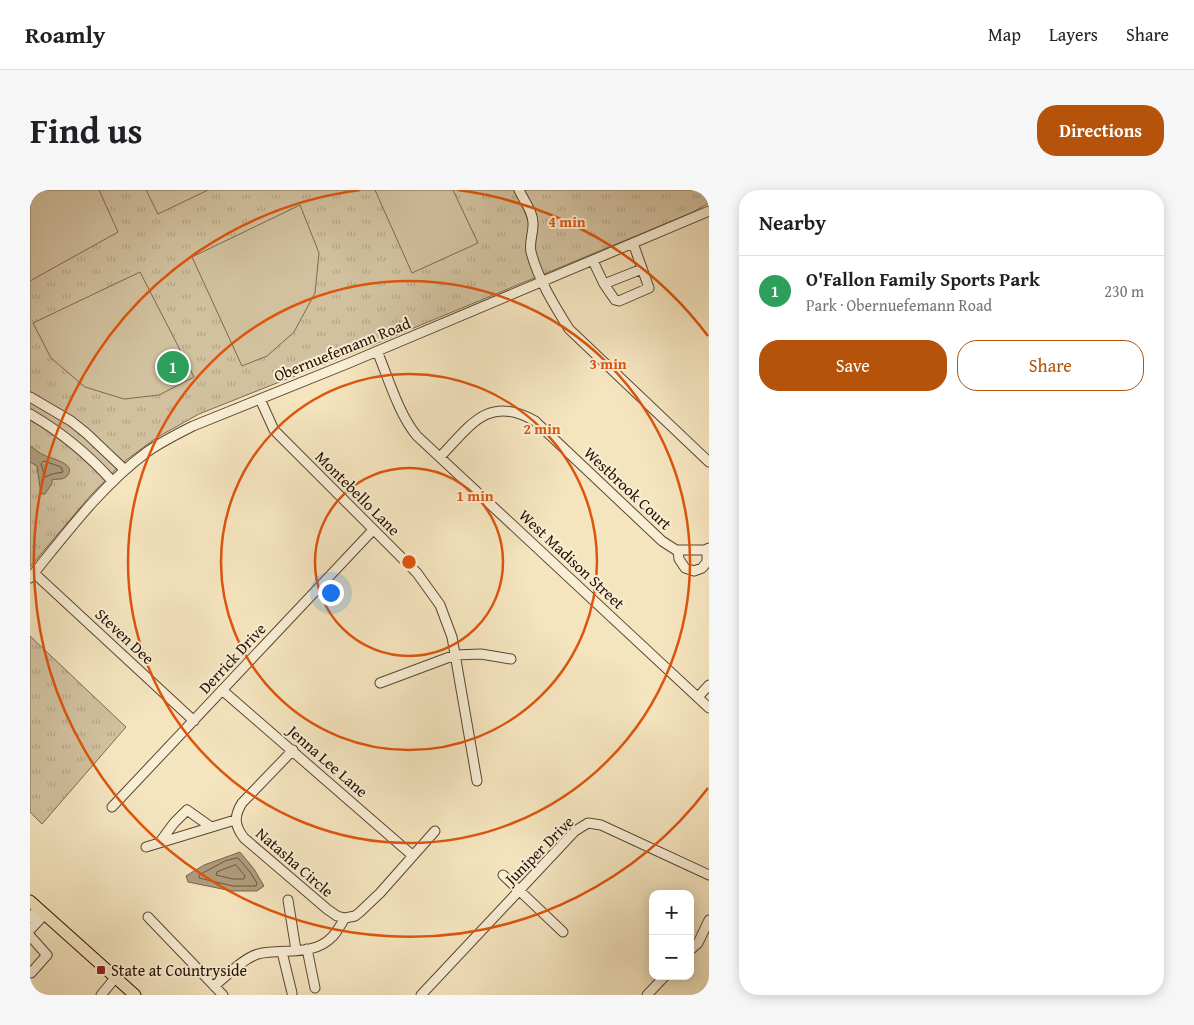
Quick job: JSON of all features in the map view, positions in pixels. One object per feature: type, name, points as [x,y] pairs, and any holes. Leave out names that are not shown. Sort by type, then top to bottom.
[{"type":"main road","points":[[38,908],[135,995]]},
{"type":"street","points":[[518,190],[531,212],[533,220],[530,242],[531,251],[542,282],[559,313],[575,336],[709,462]]},
{"type":"street","name":"Obernuefemann Road","points":[[32,575],[74,525],[125,470],[147,453],[193,426],[593,261],[709,211]]},
{"type":"street","points":[[593,261],[604,284],[615,300],[619,301],[649,288],[633,243]]},
{"type":"street","points":[[604,284],[642,269]]},
{"type":"street","name":"West Madison Street","points":[[377,351],[410,428],[709,708]]},
{"type":"street","points":[[30,397],[71,421],[125,470]]},
{"type":"street","name":"Montebello Lane","points":[[260,399],[274,430],[417,573],[440,605],[452,638],[477,781]]},
{"type":"street","name":"Westbrook Court","points":[[440,457],[473,423],[483,416],[495,411],[508,410],[522,414],[535,421],[662,542],[678,550],[708,548],[707,562],[702,568],[694,571],[684,568],[678,550]]},
{"type":"street","points":[[30,414],[65,436],[113,482]]},
{"type":"street","name":"Derrick Drive","points":[[112,807],[374,530]]},
{"type":"street","name":"Steven Dee","points":[[32,575],[194,721]]},
{"type":"street","points":[[380,683],[455,655],[480,654],[512,659]]},
{"type":"street","points":[[698,697],[709,685]]},
{"type":"street","name":"Jenna Lee Lane","points":[[222,690],[412,855]]},
{"type":"street","points":[[146,847],[235,820],[237,811],[242,803],[293,750]]},
{"type":"street","points":[[160,842],[174,823],[187,810],[211,827]]},
{"type":"street","name":"Natasha Circle","points":[[235,820],[238,830],[244,838],[327,909],[337,916],[345,918]]},
{"type":"street","name":"Juniper Drive","points":[[421,995],[575,831],[588,823],[601,824],[709,875]]},
{"type":"street","points":[[214,986],[250,958],[259,954],[307,949],[324,944],[333,937],[345,918],[355,916],[380,893],[435,831]]},
{"type":"street","points":[[503,875],[563,932]]},
{"type":"street","points":[[288,900],[296,950]]},
{"type":"street","points":[[30,918],[38,908]]},
{"type":"street","points":[[30,930],[38,908]]},
{"type":"street","points":[[148,917],[223,995]]},
{"type":"street","points":[[694,946],[698,943],[709,920]]},
{"type":"street","points":[[30,936],[47,955],[31,973]]},
{"type":"street","points":[[307,949],[315,988]]},
{"type":"street","points":[[282,952],[292,993]]},
{"type":"street","points":[[101,995],[116,977]]},
{"type":"street","points":[[647,995],[661,980]]},
{"type":"green space","points":[[30,190],[709,190],[709,203],[693,212],[375,344],[199,414],[156,438],[121,464],[90,496],[30,567]]},
{"type":"green space","points":[[30,190],[99,190],[118,232],[30,281]]},
{"type":"green space","points":[[146,190],[208,190],[158,214]]},
{"type":"green space","points":[[375,190],[453,190],[478,243],[412,273]]},
{"type":"green space","points":[[300,205],[319,253],[315,293],[294,332],[267,356],[242,366],[192,257]]},
{"type":"green space","points":[[140,272],[194,377],[159,395],[124,399],[85,387],[51,358],[33,323]]},
{"type":"green space","points":[[30,636],[126,727],[42,824],[30,812]]},
{"type":"water","points":[[30,446],[42,454],[62,462],[69,468],[65,478],[52,480],[45,494],[41,494],[37,466],[30,462]]},
{"type":"water","points":[[240,852],[254,869],[264,886],[257,891],[232,891],[188,882],[186,876],[204,865]]},
{"type":"place","name":"O'Fallon Family Sports Park","points":[[173,367]]},
{"type":"place","name":"State at Countryside","points":[[101,970]]}]
